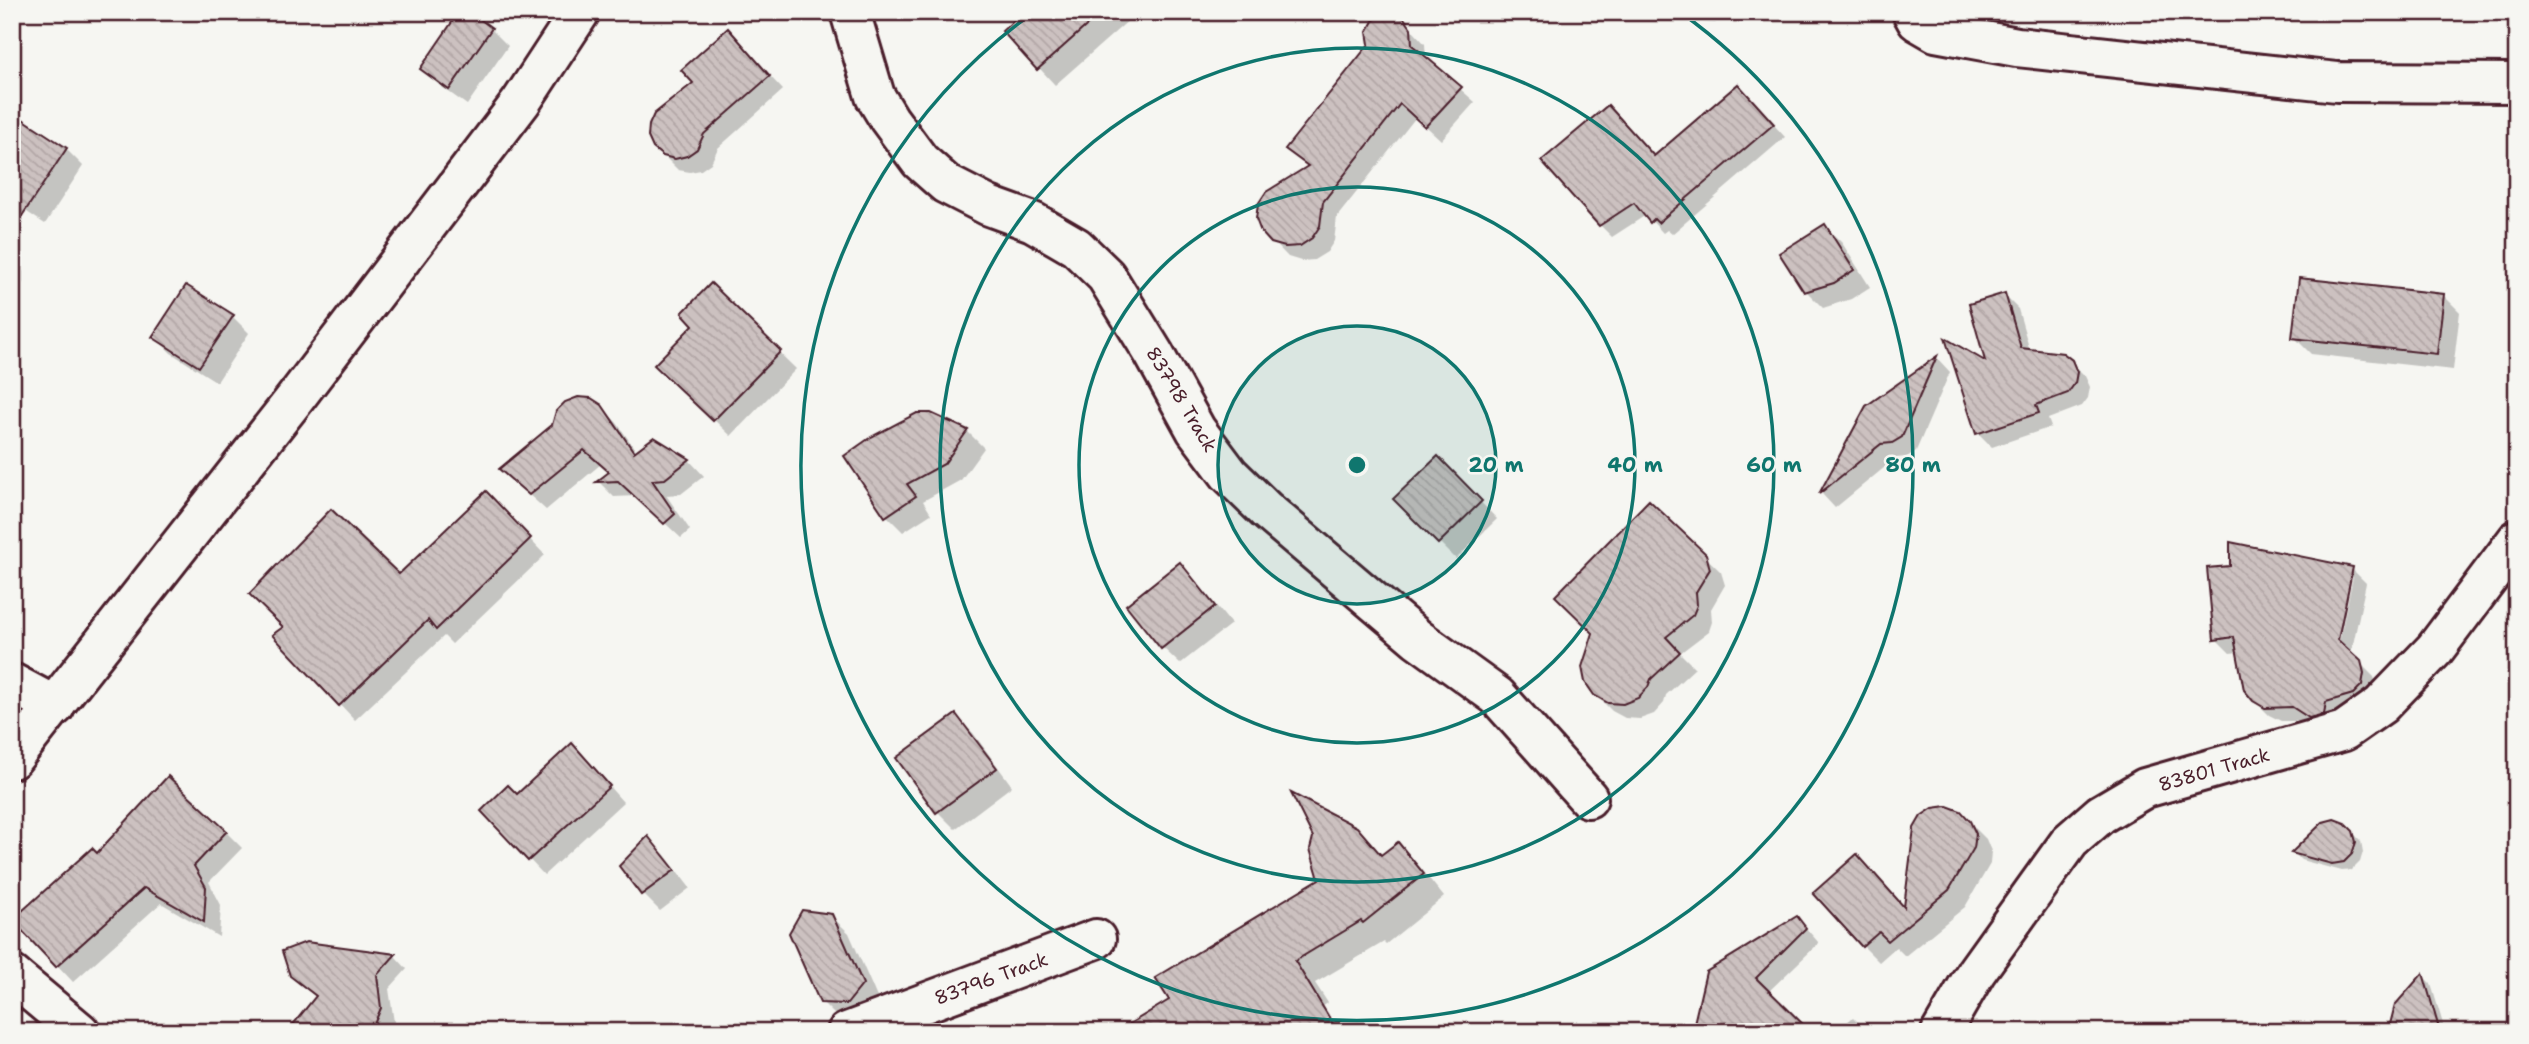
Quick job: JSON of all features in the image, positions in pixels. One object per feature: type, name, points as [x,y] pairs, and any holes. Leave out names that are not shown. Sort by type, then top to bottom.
[{"type":"street","points":[[12,759],[294,400],[520,102],[580,12]]},
{"type":"street","name":"83798 Track","points":[[850,12],[875,96],[920,161],[946,184],[989,206],[1032,222],[1076,247],[1106,276],[1196,430],[1230,474],[1266,510],[1418,639],[1497,696],[1588,799]]},
{"type":"street","points":[[1912,12],[1917,21],[1936,32],[2017,47],[2337,82],[2517,83]]},
{"type":"street","name":"83801 Track","points":[[1941,1032],[1976,972],[2055,861],[2070,841],[2101,814],[2145,788],[2344,730],[2381,705],[2435,649],[2517,540]]},
{"type":"street","points":[[12,683],[55,706]]},
{"type":"street","name":"83796 Track","points":[[847,1032],[1096,939]]},
{"type":"street","points":[[12,975],[80,1032]]},
{"type":"building","points":[[459,12],[470,12],[492,28],[449,90],[420,69]]},
{"type":"building","points":[[1023,12],[1102,12],[1037,70],[1002,31]]},
{"type":"building","points":[[1394,13],[1404,18],[1411,28],[1412,45],[1462,87],[1425,127],[1400,104],[1323,202],[1320,226],[1312,238],[1300,246],[1285,247],[1271,243],[1261,232],[1256,219],[1258,204],[1266,192],[1308,166],[1285,149],[1369,44],[1367,32],[1373,21],[1382,14]]},
{"type":"building","points":[[728,28],[770,76],[704,134],[697,149],[687,156],[675,159],[663,156],[653,148],[648,137],[654,114],[693,83],[681,70]]},
{"type":"building","points":[[1738,84],[1774,124],[1658,223],[1654,219],[1650,223],[1634,203],[1599,226],[1541,161],[1608,105],[1654,156]]},
{"type":"building","points":[[12,112],[67,148],[12,231]]},
{"type":"building","points":[[1825,224],[1854,270],[1834,283],[1804,292],[1779,253]]},
{"type":"building","points":[[2299,278],[2444,294],[2437,354],[2292,338]]},
{"type":"building","points":[[711,283],[781,351],[713,421],[654,365],[693,325],[682,313]]},
{"type":"building","points":[[186,285],[234,315],[199,367],[152,337]]},
{"type":"building","points":[[2005,293],[2021,348],[2063,353],[2072,360],[2077,372],[2075,383],[2068,393],[2036,405],[2039,413],[1976,434],[1945,338],[1985,361],[1969,304]]},
{"type":"building","points":[[1937,356],[1902,437],[1892,443],[1881,444],[1819,494],[1866,406]]},
{"type":"building","points":[[578,397],[591,398],[602,405],[634,452],[654,437],[690,459],[665,479],[652,480],[675,514],[664,524],[618,481],[596,482],[609,472],[584,450],[529,495],[499,469],[552,425],[556,411],[565,402]]},
{"type":"building","points":[[917,413],[931,413],[968,430],[944,464],[907,484],[916,496],[885,517],[844,456],[871,437]]},
{"type":"building","points":[[1438,456],[1482,501],[1438,544],[1393,499]]},
{"type":"building","points":[[486,491],[531,538],[436,630],[428,620],[339,706],[272,635],[283,627],[249,594],[331,509],[399,574]]},
{"type":"building","points":[[1649,500],[1706,554],[1710,569],[1696,592],[1697,605],[1693,615],[1666,637],[1680,652],[1651,679],[1638,698],[1623,704],[1608,703],[1594,695],[1585,682],[1582,667],[1593,633],[1555,596]]},
{"type":"building","points":[[2230,542],[2353,567],[2338,640],[2361,661],[2364,673],[2362,685],[2353,694],[2326,702],[2324,714],[2309,718],[2292,707],[2265,708],[2253,701],[2244,690],[2234,637],[2214,640],[2207,568],[2230,566]]},
{"type":"building","points":[[1180,562],[1215,606],[1161,649],[1126,605]]},
{"type":"building","points":[[956,714],[997,768],[936,813],[896,758]]},
{"type":"building","points":[[572,743],[610,786],[528,861],[481,811],[508,785],[517,794]]},
{"type":"building","points":[[168,776],[227,831],[194,866],[206,887],[204,922],[144,888],[56,967],[12,920],[92,848],[97,853]]},
{"type":"building","points":[[1291,793],[1357,827],[1381,855],[1398,842],[1424,874],[1363,923],[1361,921],[1295,961],[1338,1032],[1116,1032],[1169,1000],[1155,978],[1319,879],[1310,849],[1313,837]]},
{"type":"building","points":[[1947,806],[1961,811],[1976,834],[1974,848],[1949,890],[1888,941],[1879,932],[1862,947],[1813,893],[1857,854],[1904,907],[1914,828],[1921,816],[1933,808]]},
{"type":"building","points":[[2334,819],[2345,823],[2353,831],[2356,842],[2352,854],[2344,862],[2332,864],[2291,853],[2323,822]]},
{"type":"building","points":[[648,836],[675,870],[641,895],[619,866]]},
{"type":"building","points":[[802,910],[832,914],[863,984],[847,1004],[820,1003],[789,933]]},
{"type":"building","points":[[1797,916],[1806,928],[1756,978],[1811,1032],[1692,1032],[1706,972]]},
{"type":"building","points":[[306,942],[396,954],[377,975],[381,1008],[375,1022],[362,1032],[287,1032],[316,996],[290,976],[282,951]]},
{"type":"building","points":[[2423,973],[2440,1032],[2388,1032],[2395,1005]]}]
